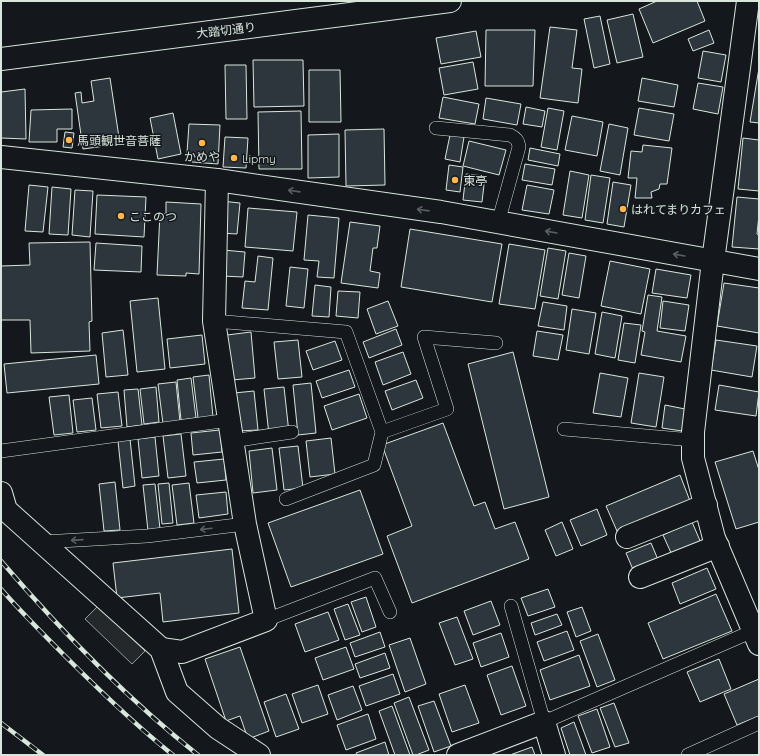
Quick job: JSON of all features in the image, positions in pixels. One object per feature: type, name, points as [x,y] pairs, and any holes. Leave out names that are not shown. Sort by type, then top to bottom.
[{"type":"street","name":"大踏切通り","points":[[1,58],[369,6],[450,1]]},
{"type":"street","points":[[748,1],[713,261],[693,432],[693,458],[714,538],[756,638]]},
{"type":"street","points":[[1,157],[217,180],[442,212],[759,269]]},
{"type":"street","points":[[161,649],[182,652],[266,620],[245,524],[214,320],[217,180]]},
{"type":"street","points":[[1,493],[6,510],[161,649],[177,692],[218,728],[259,755]]},
{"type":"street","points":[[627,537],[706,505]]},
{"type":"street","points":[[640,577],[718,546]]},
{"type":"street","points":[[458,755],[544,722],[554,755]]},
{"type":"lane","points":[[436,128],[510,135],[518,141],[519,147],[498,223]]},
{"type":"lane","points":[[214,320],[346,332],[382,432],[374,465],[286,499]]},
{"type":"lane","points":[[382,432],[447,409],[424,337],[496,343]]},
{"type":"lane","points":[[564,429],[693,440]]},
{"type":"lane","points":[[1,451],[231,430],[292,432]]},
{"type":"lane","points":[[43,542],[147,536],[245,524]]},
{"type":"lane","points":[[266,620],[375,578],[390,612]]},
{"type":"lane","points":[[512,606],[544,722],[756,638]]},
{"type":"lane","points":[[688,755],[759,723]]},
{"type":"shaded area","points":[[98,606],[145,651],[132,664],[85,619]]},
{"type":"building","points":[[657,1],[697,1],[705,21],[653,43],[639,9]]},
{"type":"building","points":[[633,14],[643,57],[617,63],[607,20]]},
{"type":"building","points":[[600,16],[610,64],[594,68],[584,19]]},
{"type":"building","points":[[550,27],[577,30],[572,68],[582,69],[578,103],[540,98]]},
{"type":"building","points":[[486,30],[535,30],[533,86],[485,86]]},
{"type":"building","points":[[709,30],[714,43],[693,51],[688,39]]},
{"type":"building","points":[[476,31],[481,57],[441,64],[436,38]]},
{"type":"building","points":[[703,51],[726,55],[721,82],[698,78]]},
{"type":"building","points":[[253,60],[303,60],[304,106],[254,107]]},
{"type":"building","points":[[473,62],[478,89],[444,95],[439,68]]},
{"type":"building","points":[[225,65],[246,65],[247,119],[226,119]]},
{"type":"building","points":[[759,68],[759,123],[750,122]]},
{"type":"building","points":[[309,70],[340,70],[341,122],[309,122]]},
{"type":"building","points":[[110,78],[120,144],[83,149],[75,93],[81,92],[82,103],[94,101],[91,81]]},
{"type":"building","points":[[642,78],[678,85],[674,107],[638,101]]},
{"type":"building","points":[[698,83],[723,87],[718,114],[693,109]]},
{"type":"building","points":[[25,89],[26,139],[1,138],[1,92]]},
{"type":"building","points":[[443,97],[479,104],[475,124],[439,118]]},
{"type":"building","points":[[486,98],[521,104],[517,125],[483,119]]},
{"type":"building","points":[[526,107],[545,111],[542,127],[523,124]]},
{"type":"building","points":[[548,108],[564,111],[557,150],[541,147]]},
{"type":"building","points":[[639,108],[674,114],[669,141],[634,135]]},
{"type":"building","points":[[72,109],[72,129],[57,129],[57,142],[29,142],[31,110]]},
{"type":"building","points":[[301,111],[302,169],[259,169],[258,112]]},
{"type":"building","points":[[173,113],[181,154],[158,159],[150,118]]},
{"type":"building","points":[[572,116],[603,122],[597,156],[565,150]]},
{"type":"building","points":[[189,124],[220,125],[218,164],[192,162],[191,153],[187,153]]},
{"type":"building","points":[[609,124],[628,128],[620,175],[600,171]]},
{"type":"building","points":[[384,129],[385,185],[346,186],[345,130]]},
{"type":"building","points":[[65,132],[74,133],[72,148],[63,147]]},
{"type":"building","points":[[339,134],[339,177],[308,178],[308,135]]},
{"type":"building","points":[[450,135],[464,137],[460,162],[445,159]]},
{"type":"building","points":[[225,137],[248,138],[246,168],[223,167]]},
{"type":"building","points":[[743,138],[759,140],[759,191],[738,189]]},
{"type":"building","points":[[469,141],[506,150],[499,175],[463,166]]},
{"type":"building","points":[[643,145],[672,148],[667,184],[660,184],[659,189],[651,192],[652,198],[635,198],[637,178],[628,178],[631,151],[642,152]]},
{"type":"building","points":[[530,148],[560,154],[558,166],[528,160]]},
{"type":"building","points":[[525,164],[555,169],[552,185],[522,180]]},
{"type":"building","points":[[449,165],[463,167],[460,192],[446,190]]},
{"type":"building","points":[[570,171],[589,175],[582,218],[563,215]]},
{"type":"building","points":[[466,174],[485,176],[482,202],[463,200]]},
{"type":"building","points":[[591,175],[610,178],[603,223],[585,220]]},
{"type":"building","points":[[613,182],[631,185],[624,227],[607,224]]},
{"type":"building","points":[[29,185],[48,187],[43,232],[25,231]]},
{"type":"building","points":[[527,185],[554,190],[549,214],[522,210]]},
{"type":"building","points":[[52,187],[71,189],[68,235],[49,234]]},
{"type":"building","points":[[75,190],[93,191],[90,237],[72,235]]},
{"type":"building","points":[[97,195],[146,197],[144,237],[95,234]]},
{"type":"building","points":[[737,197],[759,199],[757,234],[759,235],[759,249],[732,247]]},
{"type":"building","points":[[221,201],[240,203],[237,234],[219,233]]},
{"type":"building","points":[[166,202],[201,204],[199,274],[186,273],[186,276],[157,275],[160,213],[166,214]]},
{"type":"building","points":[[248,208],[297,212],[293,251],[245,247]]},
{"type":"building","points":[[308,215],[339,218],[334,278],[317,277],[319,261],[304,260]]},
{"type":"building","points":[[350,222],[380,226],[377,248],[373,248],[370,271],[380,273],[378,288],[341,283]]},
{"type":"building","points":[[410,229],[502,244],[492,302],[401,287]]},
{"type":"building","points":[[90,242],[92,321],[89,322],[90,351],[31,353],[30,320],[1,320],[1,266],[30,265],[29,243]]},
{"type":"building","points":[[96,243],[142,246],[141,272],[94,270]]},
{"type":"building","points":[[509,244],[545,250],[535,309],[499,304]]},
{"type":"building","points":[[548,248],[566,251],[558,299],[540,296]]},
{"type":"building","points":[[223,250],[245,252],[243,277],[221,276]]},
{"type":"building","points":[[569,253],[586,256],[579,298],[562,295]]},
{"type":"building","points":[[258,256],[273,258],[268,310],[242,308],[245,281],[255,282]]},
{"type":"building","points":[[610,261],[650,269],[641,314],[601,306]]},
{"type":"building","points":[[290,267],[308,269],[304,308],[286,306]]},
{"type":"building","points":[[656,269],[691,275],[687,298],[652,293]]},
{"type":"building","points":[[724,283],[759,288],[759,333],[717,326]]},
{"type":"building","points":[[315,285],[331,287],[329,317],[312,316]]},
{"type":"building","points":[[338,291],[360,292],[358,318],[336,316]]},
{"type":"building","points":[[648,295],[662,297],[657,331],[686,336],[681,362],[641,355],[645,332],[642,331]]},
{"type":"building","points":[[158,298],[165,369],[137,372],[130,301]]},
{"type":"building","points":[[388,301],[398,326],[376,334],[367,309]]},
{"type":"building","points":[[663,301],[689,305],[685,331],[660,328]]},
{"type":"building","points":[[543,302],[567,306],[564,330],[538,326]]},
{"type":"building","points":[[572,309],[596,313],[589,354],[566,350]]},
{"type":"building","points":[[602,312],[622,316],[615,358],[595,354]]},
{"type":"building","points":[[624,323],[641,325],[635,363],[618,360]]},
{"type":"building","points":[[396,329],[402,345],[369,358],[363,342]]},
{"type":"building","points":[[123,330],[128,375],[106,377],[102,333]]},
{"type":"building","points":[[537,331],[563,335],[558,360],[533,356]]},
{"type":"building","points":[[251,332],[255,378],[232,380],[227,335]]},
{"type":"building","points":[[202,335],[205,364],[170,368],[167,339]]},
{"type":"building","points":[[298,340],[302,377],[278,379],[274,342]]},
{"type":"building","points":[[716,340],[757,346],[752,377],[711,370]]},
{"type":"building","points":[[335,341],[342,360],[313,370],[306,351]]},
{"type":"building","points":[[403,352],[411,374],[383,385],[375,362]]},
{"type":"building","points":[[513,352],[549,497],[504,509],[468,364]]},
{"type":"building","points":[[96,355],[99,384],[7,393],[4,364]]},
{"type":"building","points":[[349,370],[355,387],[322,398],[316,381]]},
{"type":"building","points":[[600,373],[628,378],[621,417],[593,413]]},
{"type":"building","points":[[639,373],[664,377],[656,427],[631,423]]},
{"type":"building","points":[[209,375],[213,417],[198,418],[193,377]]},
{"type":"building","points":[[191,378],[196,418],[181,420],[177,380]]},
{"type":"building","points":[[416,380],[423,398],[392,410],[385,391]]},
{"type":"building","points":[[176,382],[180,422],[163,424],[158,384]]},
{"type":"building","points":[[311,383],[316,433],[298,435],[293,385]]},
{"type":"building","points":[[719,385],[759,392],[756,416],[715,410]]},
{"type":"building","points":[[156,387],[159,422],[144,424],[140,389]]},
{"type":"building","points":[[284,387],[289,433],[269,435],[264,389]]},
{"type":"building","points":[[138,389],[142,425],[127,427],[124,390]]},
{"type":"building","points":[[254,391],[258,430],[238,431],[234,393]]},
{"type":"building","points":[[118,392],[122,426],[101,428],[97,394]]},
{"type":"building","points":[[359,394],[367,418],[332,430],[324,406]]},
{"type":"building","points":[[69,395],[73,433],[54,435],[49,397]]},
{"type":"building","points":[[92,398],[96,430],[77,432],[73,400]]},
{"type":"building","points":[[665,405],[685,409],[682,431],[662,428]]},
{"type":"building","points":[[443,423],[474,506],[485,502],[495,529],[515,522],[529,559],[412,603],[387,536],[412,526],[382,445]]},
{"type":"building","points":[[220,430],[222,452],[193,455],[191,433]]},
{"type":"building","points":[[181,434],[186,476],[168,478],[163,436]]},
{"type":"building","points":[[155,437],[159,476],[142,478],[138,439]]},
{"type":"building","points":[[331,438],[335,474],[310,477],[306,441]]},
{"type":"building","points":[[130,439],[135,486],[123,488],[118,441]]},
{"type":"building","points":[[298,446],[303,488],[284,490],[279,448]]},
{"type":"building","points":[[272,448],[277,490],[253,493],[249,451]]},
{"type":"building","points":[[753,451],[759,470],[759,522],[736,529],[715,462]]},
{"type":"building","points":[[224,459],[226,480],[197,483],[194,462]]},
{"type":"building","points":[[680,475],[690,501],[617,531],[606,506]]},
{"type":"building","points":[[115,482],[120,530],[104,531],[99,484]]},
{"type":"building","points":[[169,483],[173,523],[162,524],[158,484]]},
{"type":"building","points":[[189,483],[194,523],[177,525],[172,485]]},
{"type":"building","points":[[155,484],[160,529],[148,531],[143,485]]},
{"type":"building","points":[[360,490],[383,554],[291,587],[268,523]]},
{"type":"building","points":[[226,492],[228,514],[199,518],[196,495]]},
{"type":"building","points":[[597,509],[607,535],[581,546],[570,520]]},
{"type":"building","points":[[562,522],[573,549],[556,556],[545,530]]},
{"type":"building","points":[[692,522],[701,543],[672,555],[663,535]]},
{"type":"building","points":[[651,543],[659,562],[634,572],[626,553]]},
{"type":"building","points":[[232,549],[239,613],[163,622],[160,593],[117,598],[113,563]]},
{"type":"building","points":[[707,568],[716,589],[680,604],[672,583]]},
{"type":"building","points":[[548,589],[555,607],[528,616],[521,598]]},
{"type":"building","points":[[716,594],[732,631],[663,659],[648,623]]},
{"type":"building","points":[[366,597],[376,627],[362,632],[351,602]]},
{"type":"building","points":[[491,601],[500,625],[473,635],[464,611]]},
{"type":"building","points":[[348,604],[360,635],[345,640],[334,609]]},
{"type":"building","points":[[582,607],[591,631],[576,637],[567,612]]},
{"type":"building","points":[[328,612],[339,640],[305,652],[295,624]]},
{"type":"building","points":[[557,614],[562,625],[535,635],[531,623]]},
{"type":"building","points":[[457,617],[473,659],[455,665],[439,623]]},
{"type":"building","points":[[567,631],[574,650],[544,661],[537,642]]},
{"type":"building","points":[[380,632],[385,647],[355,657],[350,643]]},
{"type":"building","points":[[501,633],[509,657],[481,667],[473,643]]},
{"type":"building","points":[[598,634],[615,680],[597,687],[580,641]]},
{"type":"building","points":[[410,638],[426,684],[405,692],[389,645]]},
{"type":"building","points":[[240,647],[269,731],[248,739],[240,716],[226,721],[205,659]]},
{"type":"building","points":[[346,647],[354,669],[323,680],[315,658]]},
{"type":"building","points":[[385,653],[390,668],[360,678],[355,664]]},
{"type":"building","points":[[579,655],[590,686],[550,700],[540,670]]},
{"type":"building","points":[[719,659],[731,689],[700,702],[687,672]]},
{"type":"building","points":[[512,666],[526,706],[501,715],[487,675]]},
{"type":"building","points":[[393,674],[400,694],[366,706],[359,686]]},
{"type":"building","points":[[759,679],[759,716],[737,725],[724,694]]},
{"type":"building","points":[[318,685],[328,714],[302,723],[292,694]]},
{"type":"building","points":[[465,685],[479,723],[452,732],[439,694]]},
{"type":"building","points":[[353,686],[362,710],[337,720],[328,695]]},
{"type":"building","points":[[286,694],[299,729],[276,737],[264,702]]},
{"type":"building","points":[[409,697],[429,750],[416,755],[413,755],[394,703]]},
{"type":"building","points":[[434,701],[451,746],[434,752],[418,706]]},
{"type":"building","points":[[614,703],[629,743],[615,747],[600,708]]},
{"type":"building","points":[[392,706],[410,755],[395,755],[379,711]]},
{"type":"building","points":[[597,709],[610,747],[592,753],[578,716]]},
{"type":"building","points":[[368,714],[376,739],[346,750],[337,725]]},
{"type":"building","points":[[574,722],[586,755],[570,755],[561,728]]},
{"type":"building","points":[[385,742],[389,755],[357,755],[356,753]]},
{"type":"building","points":[[532,747],[535,755],[510,755]]},
{"type":"railway","points":[[1,561],[47,613],[95,663],[145,710],[198,755]]},
{"type":"railway","points":[[1,589],[77,668],[144,731],[173,755]]},
{"type":"railway","points":[[1,723],[43,755]]},
{"type":"place","name":"馬頭観世音菩薩","points":[[69,140]]},
{"type":"place","name":"かめや","points":[[202,143]]},
{"type":"place","name":"Lipmy","points":[[234,158]]},
{"type":"place","name":"東亭","points":[[455,180]]},
{"type":"place","name":"はれてまりカフェ","points":[[623,209]]},
{"type":"place","name":"ここのつ","points":[[121,216]]}]
